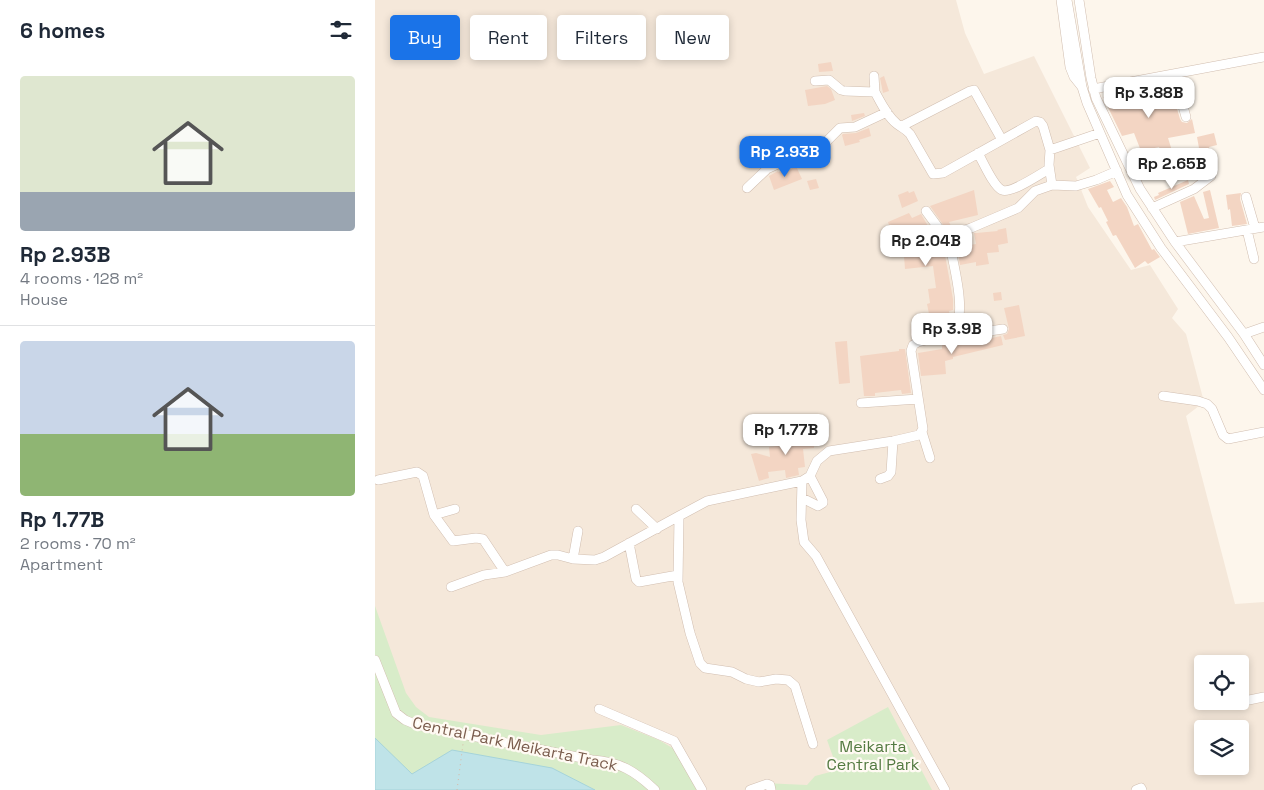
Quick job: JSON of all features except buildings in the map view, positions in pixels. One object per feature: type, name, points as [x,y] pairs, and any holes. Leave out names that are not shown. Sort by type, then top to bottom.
[{"type":"street","points":[[1061,0],[1070,67],[1074,77],[1083,87]]},
{"type":"street","points":[[1067,0],[1087,102],[1127,195],[1161,248],[1264,390]]},
{"type":"street","points":[[1079,0],[1093,89],[1140,189],[1175,242],[1244,334],[1264,365]]},
{"type":"street","points":[[1093,89],[1264,57]]},
{"type":"street","points":[[1174,74],[1186,117]]},
{"type":"street","points":[[874,76],[875,92],[887,112],[910,134],[933,174],[943,174],[1036,121],[1040,122],[1043,126],[1050,150],[1049,169],[1052,185]]},
{"type":"street","points":[[815,81],[829,80],[845,91],[875,92]]},
{"type":"street","points":[[902,126],[974,90],[1002,140]]},
{"type":"street","points":[[747,188],[767,169],[825,142],[840,128],[855,127],[887,112]]},
{"type":"street","points":[[1050,150],[1100,133]]},
{"type":"street","points":[[978,153],[995,184],[1003,191],[1016,188],[1049,169]]},
{"type":"street","points":[[910,237],[944,233],[979,225],[1018,208],[1035,191],[1052,185],[1076,186],[1117,171]]},
{"type":"street","points":[[1152,208],[1194,189],[1211,176]]},
{"type":"street","points":[[1246,197],[1255,228],[1254,259]]},
{"type":"street","points":[[926,211],[944,233],[959,301],[957,329],[954,333]]},
{"type":"street","points":[[1175,242],[1255,228]]},
{"type":"street","points":[[1244,334],[1264,327]]},
{"type":"street","points":[[930,458],[922,432],[923,428],[911,351],[913,345],[954,333],[962,335],[1003,329]]},
{"type":"street","points":[[1163,396],[1207,404],[1212,409],[1223,434],[1228,439],[1264,432]]},
{"type":"street","points":[[861,403],[918,399]]},
{"type":"street","points":[[922,432],[919,435],[893,441],[829,451],[817,461],[806,478],[802,498],[801,520],[804,542],[816,556],[945,790]]},
{"type":"street","points":[[880,479],[888,476],[891,472],[893,441]]},
{"type":"street","points":[[378,480],[417,472],[423,476],[434,515],[453,541],[483,539],[505,572]]},
{"type":"street","points":[[802,498],[818,506],[823,503],[806,478]]},
{"type":"street","points":[[451,587],[484,575],[505,572],[551,556],[558,555],[573,559],[595,560],[604,558],[707,501],[806,478]]},
{"type":"street","points":[[434,515],[455,509]]},
{"type":"street","points":[[636,509],[657,529]]},
{"type":"street","points":[[679,516],[678,575],[682,604],[689,633],[700,662],[705,668],[732,672],[746,679],[759,682],[776,679],[788,680],[795,686],[813,744]]},
{"type":"street","points":[[573,559],[578,531]]},
{"type":"street","points":[[629,543],[636,579],[639,582],[678,575]]},
{"type":"street","name":"Central Park Meikarta Track","points":[[375,660],[396,713],[405,720],[417,725],[592,760],[611,762],[641,777],[655,790]]},
{"type":"street","points":[[1249,700],[1264,697]]},
{"type":"street","points":[[599,709],[674,741],[703,790]]},
{"type":"street","points":[[750,790],[767,784],[770,785],[771,790]]},
{"type":"street","points":[[1136,790],[1141,788],[1142,790]]},
{"type":"path","points":[[457,790],[462,751]]},
{"type":"shaded area","points":[[375,0],[956,0],[965,33],[984,74],[1034,56],[1090,168],[1076,177],[1088,207],[1131,270],[1150,265],[1178,309],[1172,318],[1186,334],[1204,402],[1186,416],[1235,604],[1264,602],[1264,790],[375,790]]},
{"type":"green space","points":[[375,606],[406,693],[416,707],[429,717],[541,735],[621,725],[659,740],[674,749],[698,790],[375,790]]},
{"type":"green space","name":"Meikarta Central Park","points":[[888,707],[932,790],[744,790],[763,783],[807,785],[815,776],[834,771],[837,768],[827,740]]},
{"type":"water","points":[[375,738],[412,774],[452,750],[552,768],[595,790],[375,790]]}]
